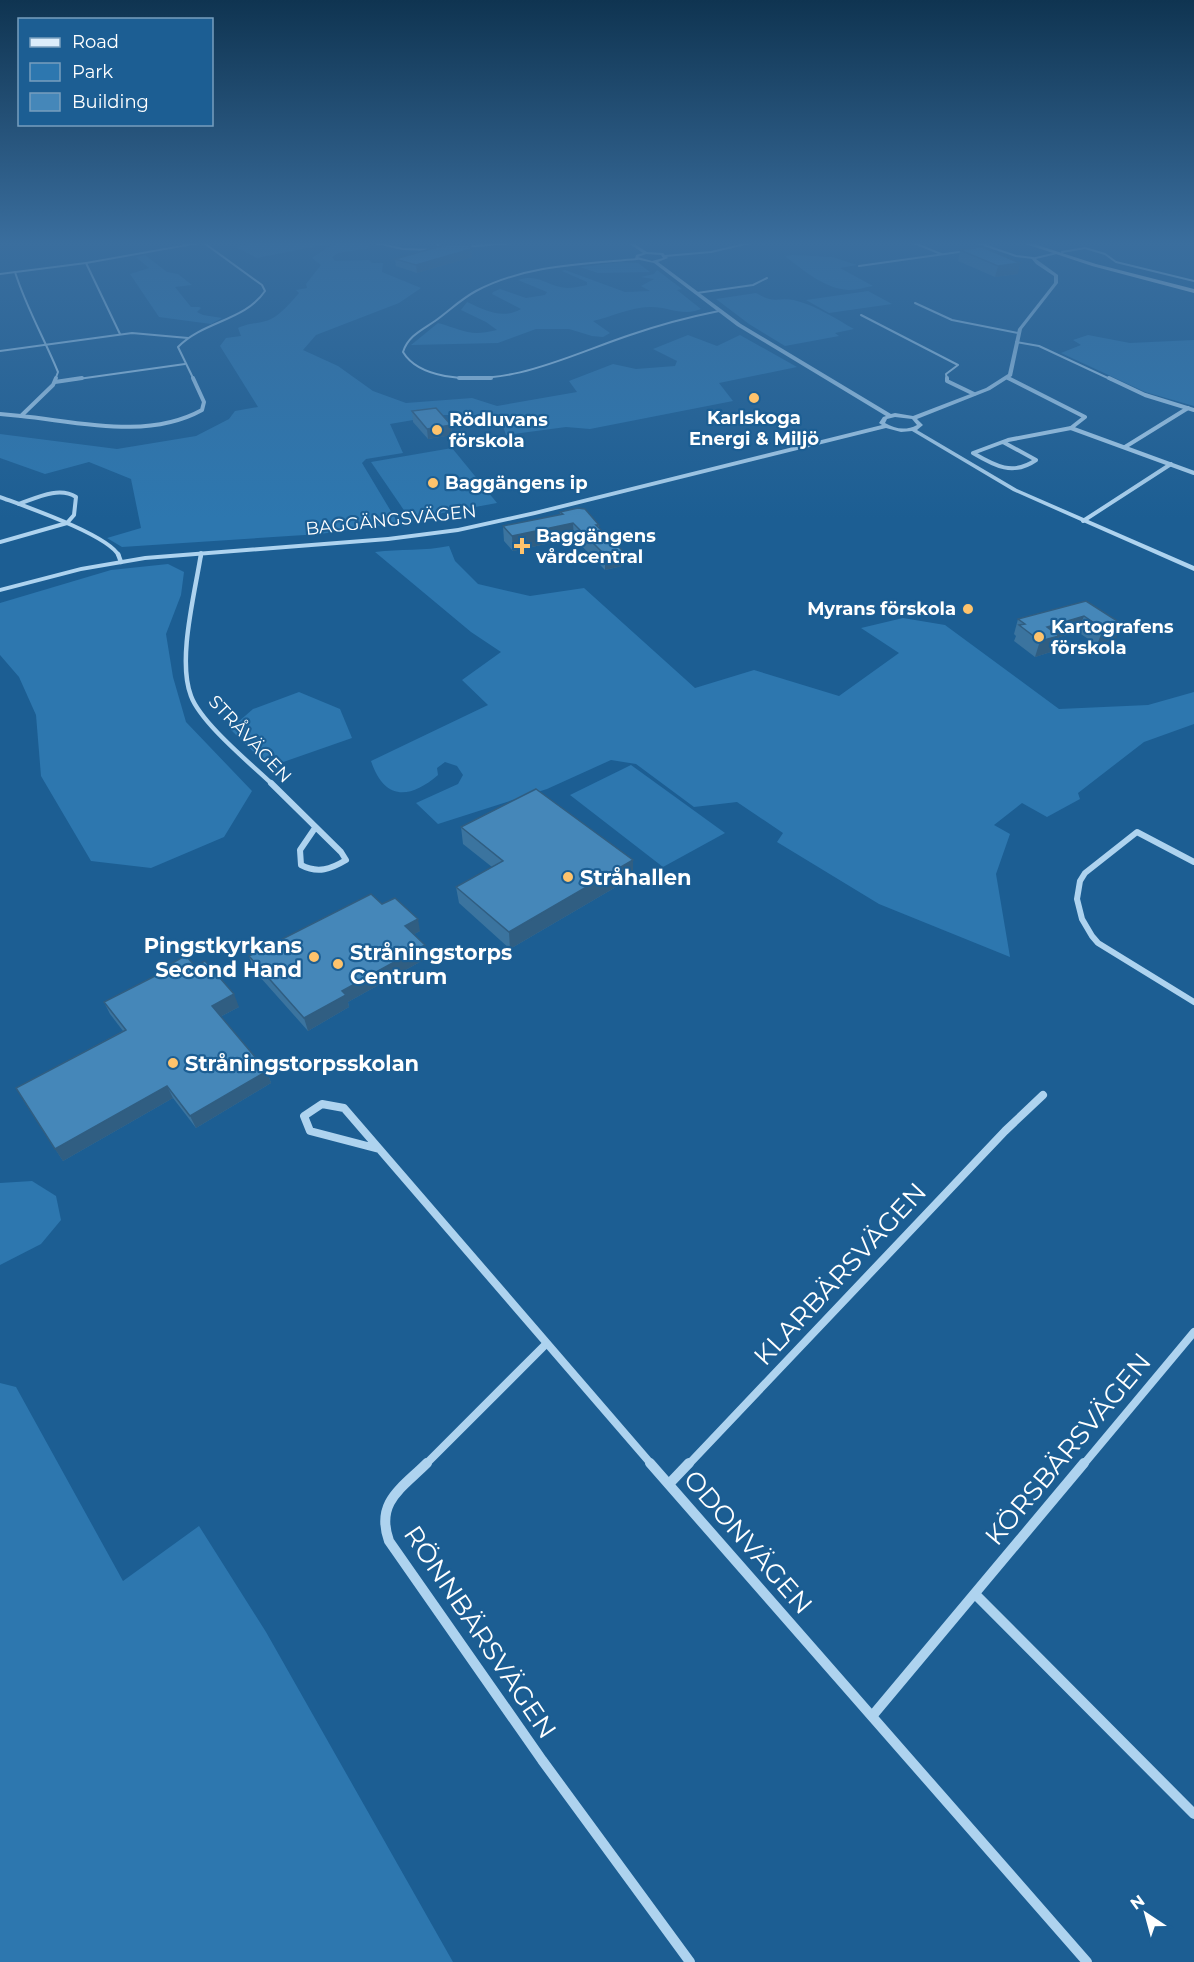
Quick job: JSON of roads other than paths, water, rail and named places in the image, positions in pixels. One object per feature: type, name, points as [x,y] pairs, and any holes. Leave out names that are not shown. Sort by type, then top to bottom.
[{"type":"street","points":[[21,416],[55,382],[58,369],[42,335]]},
{"type":"street","points":[[0,351],[116,335]]},
{"type":"street","points":[[163,335],[188,338]]},
{"type":"street","points":[[0,414],[122,428],[141,427],[193,416],[202,410],[204,402],[178,347],[195,335]]},
{"type":"street","points":[[415,335],[408,341],[403,352],[411,363],[434,373],[456,378],[495,379],[541,369],[605,343],[635,335]]},
{"type":"street","points":[[757,335],[890,416],[914,418],[1007,378],[1012,370],[1018,335]]},
{"type":"street","points":[[899,335],[958,365],[946,374],[947,381],[974,394]]},
{"type":"street","points":[[1016,342],[1039,346],[1145,395],[1194,410]]},
{"type":"street","points":[[55,382],[185,364]]},
{"type":"street","points":[[1003,442],[1036,460],[1017,470],[1008,471],[995,467],[973,453],[1003,442],[1071,428],[1085,417],[1007,378]]},
{"type":"street","points":[[1125,447],[1188,408]]},
{"type":"street","points":[[890,416],[882,420],[886,426],[900,430],[912,429],[920,425],[914,418]]},
{"type":"street","name":"BAGGÄNGSVÄGEN","points":[[0,590],[63,573],[121,562],[458,530],[886,426]]},
{"type":"street","points":[[1071,428],[1194,473]]},
{"type":"street","points":[[912,429],[1015,490],[1194,569]]},
{"type":"street","points":[[1083,521],[1171,465]]},
{"type":"street","points":[[0,542],[67,523],[74,515],[76,497],[71,493],[54,494],[19,504]]},
{"type":"street","points":[[0,496],[67,523],[113,548],[121,562]]},
{"type":"street","name":"STRÅVÄGEN","points":[[201,553],[184,665],[191,697],[210,723],[341,852],[346,860],[329,870],[318,872],[301,866],[298,855],[315,828]]},
{"type":"street","points":[[1194,862],[1137,832],[1085,873],[1079,880],[1077,889],[1082,921],[1088,933],[1098,943],[1194,1002]]},
{"type":"street","name":"KLARBÄRSVÄGEN","points":[[669,1484],[1005,1131],[1043,1095]]},
{"type":"street","name":"ODONVÄGEN","points":[[379,1149],[310,1131],[304,1116],[314,1106],[322,1103],[344,1108],[546,1344],[1087,1962]]},
{"type":"street","name":"KÖRSBÄRSVÄGEN","points":[[873,1715],[1194,1332]]},
{"type":"street","name":"RÖNNBÄRSVÄGEN","points":[[546,1344],[396,1494],[386,1506],[383,1522],[395,1551],[690,1962]]},
{"type":"street","points":[[975,1594],[1194,1814]]},
{"type":"place","name":"Karlskoga Energi & Miljö","points":[[754,398]]},
{"type":"place","name":"Rödluvans förskola","points":[[437,430]]},
{"type":"place","name":"Baggängens ip","points":[[433,483]]},
{"type":"place","name":"Baggängens vårdcentral","points":[[522,546]]},
{"type":"place","name":"Myrans förskola","points":[[968,609]]},
{"type":"place","name":"Kartografens förskola","points":[[1039,637]]},
{"type":"place","name":"Stråhallen","points":[[568,877]]},
{"type":"place","name":"Pingstkyrkans Second Hand","points":[[314,957]]},
{"type":"place","name":"Stråningstorps Centrum","points":[[338,964]]},
{"type":"place","name":"Stråningstorpsskolan","points":[[173,1063]]}]
